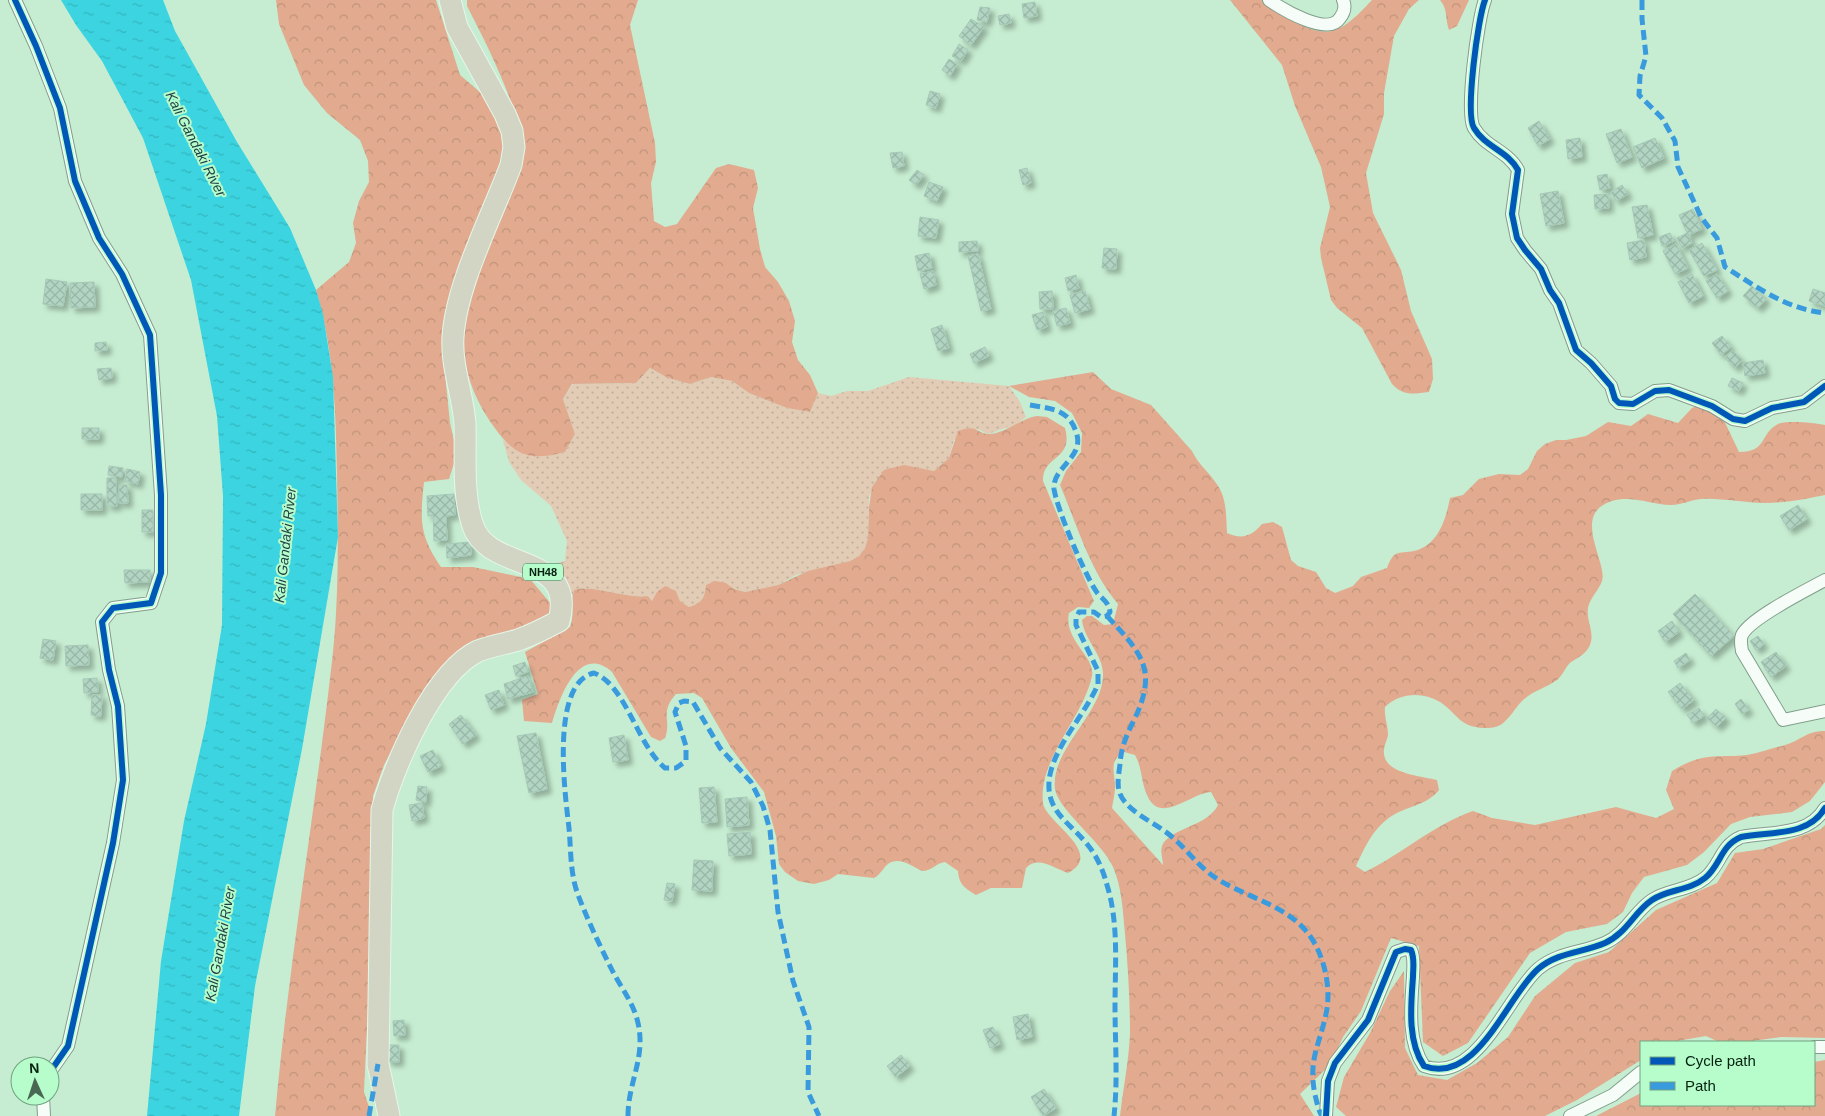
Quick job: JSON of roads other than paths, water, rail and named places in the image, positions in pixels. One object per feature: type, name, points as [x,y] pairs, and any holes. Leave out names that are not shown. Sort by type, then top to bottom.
[{"type":"highway","name":"NH48","points":[[390,1116],[378,1064],[382,810],[390,779],[406,742],[457,664],[478,651],[518,640],[560,621],[563,606],[561,591],[542,571],[526,562],[496,552],[482,542],[473,526],[468,503],[464,421],[452,339],[457,308],[511,166],[514,147],[512,131],[505,114],[457,27],[450,0]]},
{"type":"street","points":[[15,0],[36,46],[60,108],[75,181],[99,238],[122,274],[150,335],[161,495],[161,573],[151,603],[113,608],[102,622],[109,670],[118,706],[123,780],[113,843],[68,1046],[60,1058]]},
{"type":"street","points":[[1269,0],[1307,21],[1328,25],[1338,22],[1344,13],[1343,0]]},
{"type":"street","points":[[1485,0],[1479,20],[1471,98],[1472,124],[1481,137],[1509,156],[1516,166],[1518,180],[1512,214],[1514,231],[1525,250],[1541,269],[1550,290],[1560,303],[1576,350],[1592,363],[1610,386],[1615,399],[1620,403],[1633,404],[1656,391],[1669,390],[1712,406],[1732,419],[1748,421],[1772,408],[1804,402],[1825,386]]},
{"type":"street","points":[[1825,580],[1802,591],[1750,625],[1742,634],[1740,642],[1742,650],[1783,720],[1825,711]]},
{"type":"street","points":[[1326,1116],[1328,1081],[1335,1062],[1368,1020],[1396,952],[1405,948],[1411,950],[1414,960],[1412,1012],[1414,1040],[1418,1058],[1424,1066],[1442,1069],[1469,1056],[1485,1041],[1532,976],[1549,962],[1560,955],[1592,948],[1617,937],[1653,899],[1684,890],[1713,871],[1724,850],[1734,840],[1742,837],[1805,827],[1819,818],[1825,808]]},
{"type":"street","points":[[1570,1116],[1613,1095],[1640,1073]]},
{"type":"water","name":"Kali Gandaki River","points":[[61,0],[163,0],[175,31],[237,142],[290,228],[316,290],[323,314],[333,377],[338,537],[302,749],[255,986],[239,1116],[147,1116],[161,961],[184,821],[206,724],[222,625],[223,496],[217,416],[191,280],[143,138],[102,61]]}]
